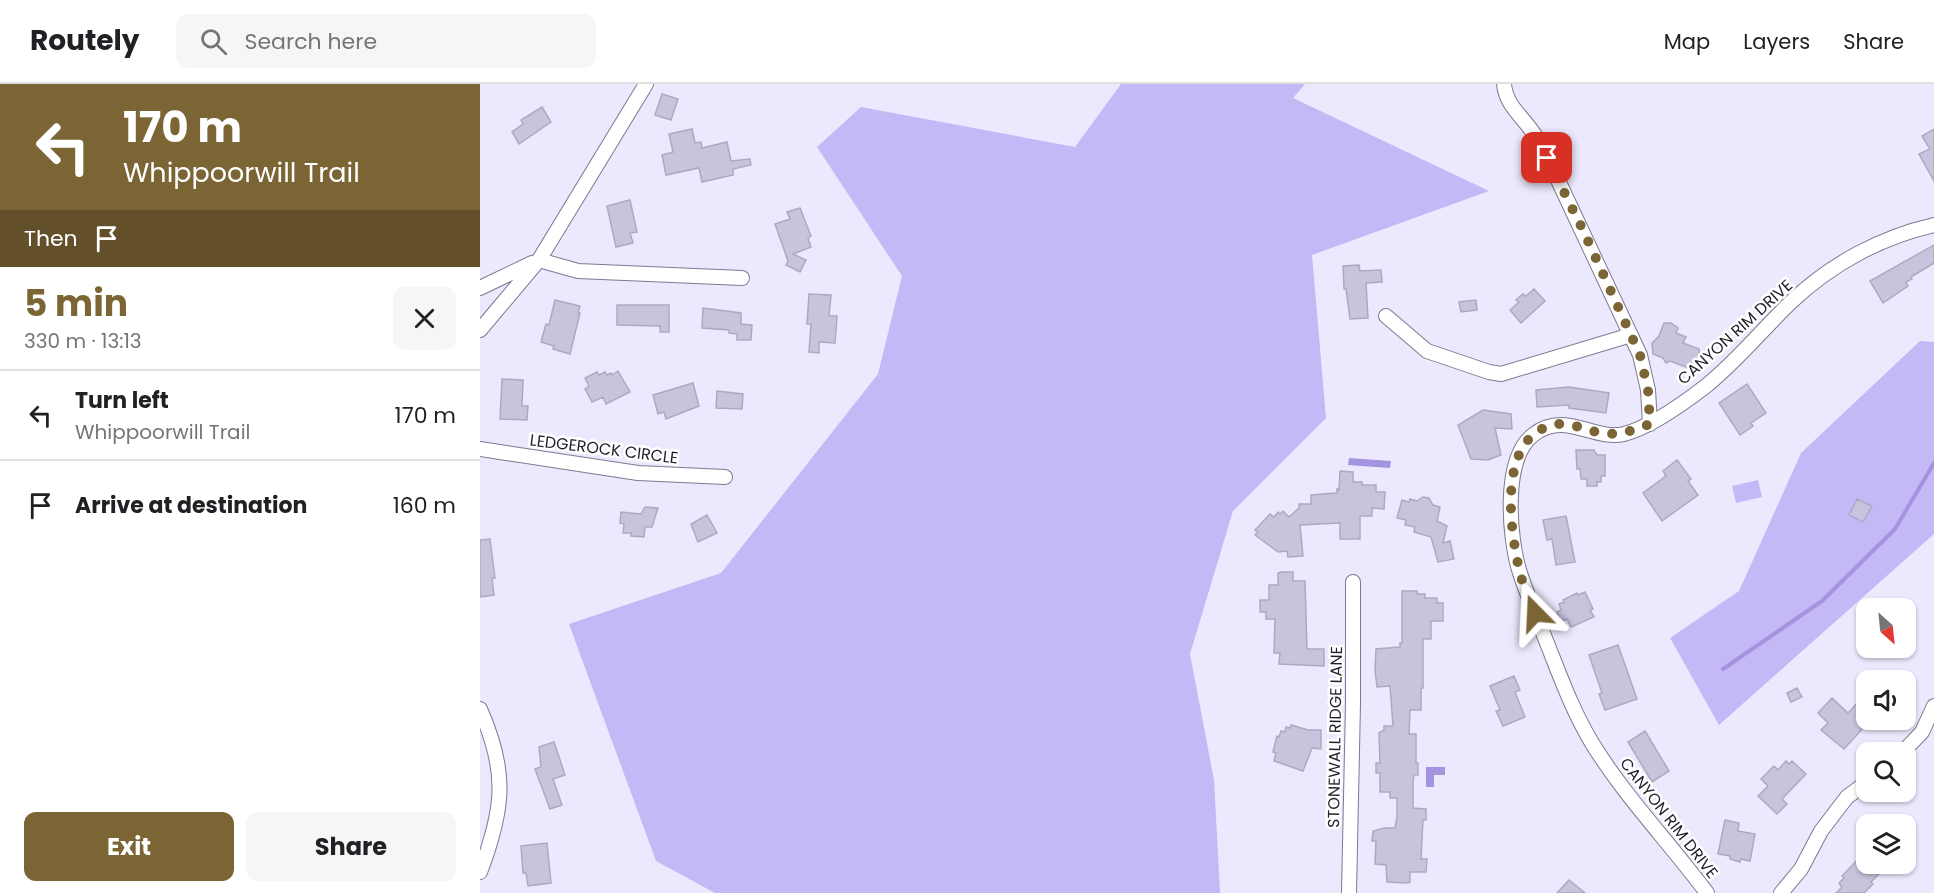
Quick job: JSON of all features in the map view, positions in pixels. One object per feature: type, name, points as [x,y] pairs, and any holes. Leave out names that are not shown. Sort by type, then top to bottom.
[{"type":"street","points":[[480,330],[539,260],[646,84]]},
{"type":"street","points":[[1504,84],[1505,94],[1511,106],[1535,136],[1550,163],[1631,335],[1646,373],[1650,424]]},
{"type":"street","name":"CANYON RIM DRIVE","points":[[1707,893],[1684,862],[1629,798],[1591,741],[1567,695],[1519,572],[1510,497],[1514,468],[1532,435],[1552,425],[1575,425],[1602,433],[1623,434],[1650,424],[1706,386],[1793,301],[1837,267],[1870,246],[1907,231],[1934,225]]},
{"type":"street","points":[[480,288],[539,260],[578,271],[742,278]]},
{"type":"street","points":[[1386,316],[1427,351],[1501,374],[1631,335]]},
{"type":"street","name":"LEDGEROCK CIRCLE","points":[[480,449],[638,473],[725,477]]},
{"type":"street","name":"STONEWALL RIDGE LANE","points":[[1348,893],[1353,703],[1353,582]]},
{"type":"street","points":[[1912,742],[1922,732],[1934,706]]},
{"type":"street","points":[[480,709],[488,728],[500,784],[500,807],[494,835],[480,872]]},
{"type":"street","points":[[1781,893],[1801,869],[1821,831],[1847,797],[1856,790]]},
{"type":"shaded area","points":[[1121,84],[1305,84],[1293,98],[1489,191],[1312,255],[1326,418],[1233,511],[1190,654],[1214,780],[1220,893],[715,893],[656,861],[569,624],[721,573],[878,374],[902,276],[817,147],[861,107],[1075,147]]},
{"type":"shaded area","points":[[1920,341],[1934,342],[1934,534],[1862,598],[1856,598],[1856,603],[1719,725],[1670,638],[1739,591],[1801,453]]},
{"type":"shaded area","points":[[1349,458],[1391,461],[1390,468],[1348,465]]},
{"type":"shaded area","points":[[1758,480],[1762,497],[1736,503],[1732,486]]},
{"type":"shaded area","points":[[1426,767],[1445,767],[1445,775],[1434,775],[1434,787],[1426,787]]},
{"type":"building","points":[[662,94],[678,99],[671,120],[655,115]]},
{"type":"building","points":[[542,107],[551,122],[519,144],[512,132],[523,124],[521,120]]},
{"type":"building","points":[[692,129],[695,143],[701,142],[702,148],[727,142],[731,161],[750,159],[751,165],[733,169],[733,175],[702,182],[699,168],[666,175],[662,155],[673,152],[669,134]]},
{"type":"building","points":[[1934,129],[1934,181],[1919,154],[1930,149],[1922,136]]},
{"type":"building","points":[[630,200],[637,232],[630,233],[633,243],[616,247],[607,206]]},
{"type":"building","points":[[800,208],[811,236],[808,238],[811,247],[793,254],[806,260],[800,272],[786,265],[788,261],[775,224],[790,219],[787,212]]},
{"type":"building","points":[[1934,245],[1934,263],[1911,277],[1912,279],[1906,282],[1908,286],[1883,303],[1870,281]]},
{"type":"building","points":[[1359,265],[1360,271],[1381,270],[1382,282],[1366,283],[1368,318],[1350,319],[1346,289],[1344,289],[1343,266]]},
{"type":"building","points":[[1534,289],[1545,301],[1521,323],[1510,310],[1519,302],[1516,300],[1523,294],[1526,296]]},
{"type":"building","points":[[809,294],[831,295],[829,316],[837,316],[835,343],[819,342],[819,353],[809,352],[811,324],[807,324]]},
{"type":"building","points":[[555,300],[580,306],[570,354],[553,349],[554,346],[541,342],[546,324],[549,325]]},
{"type":"building","points":[[1476,300],[1477,310],[1461,312],[1459,302]]},
{"type":"building","points":[[617,305],[669,305],[669,332],[660,332],[660,326],[617,325]]},
{"type":"building","points":[[703,308],[741,313],[741,324],[752,325],[751,340],[737,340],[737,334],[729,333],[729,330],[702,328]]},
{"type":"building","points":[[1664,323],[1671,323],[1678,328],[1676,333],[1686,337],[1683,343],[1699,349],[1700,360],[1691,369],[1670,361],[1666,363],[1663,358],[1653,354],[1652,343],[1659,336]]},
{"type":"building","points":[[618,371],[630,392],[606,404],[603,397],[592,402],[585,389],[589,386],[585,378],[597,372],[599,375],[605,372],[607,375],[611,373],[612,375]]},
{"type":"building","points":[[502,379],[523,380],[522,406],[528,406],[527,420],[500,419]]},
{"type":"building","points":[[693,383],[699,406],[666,419],[664,412],[658,414],[653,395]]},
{"type":"building","points":[[1747,384],[1766,413],[1751,423],[1753,426],[1740,435],[1719,403]]},
{"type":"building","points":[[1569,387],[1609,393],[1606,413],[1569,408],[1569,405],[1537,407],[1536,390]]},
{"type":"building","points":[[717,391],[743,394],[742,409],[716,408]]},
{"type":"building","points":[[1483,410],[1511,414],[1512,429],[1495,428],[1501,455],[1488,460],[1471,459],[1458,425]]},
{"type":"building","points":[[1576,450],[1594,450],[1597,455],[1605,455],[1605,476],[1601,476],[1601,482],[1597,482],[1597,486],[1587,486],[1587,479],[1581,479],[1580,469],[1577,469]]},
{"type":"building","points":[[1677,460],[1691,479],[1688,481],[1698,495],[1662,521],[1643,493],[1666,476],[1663,471]]},
{"type":"building","points":[[1340,471],[1353,472],[1353,482],[1362,482],[1362,485],[1376,485],[1376,492],[1385,492],[1384,509],[1372,508],[1372,516],[1360,516],[1360,539],[1340,539],[1340,523],[1300,525],[1303,556],[1288,557],[1287,551],[1278,552],[1255,535],[1258,532],[1255,530],[1270,514],[1274,517],[1278,512],[1280,514],[1283,511],[1289,517],[1299,508],[1299,504],[1311,504],[1311,495],[1337,493]]},
{"type":"building","points":[[1423,497],[1429,498],[1433,505],[1440,507],[1437,521],[1447,526],[1443,543],[1450,541],[1454,559],[1438,562],[1431,537],[1414,532],[1415,527],[1405,525],[1406,520],[1397,518],[1402,500],[1417,501]]},
{"type":"building","points":[[1857,499],[1872,506],[1863,522],[1849,515]]},
{"type":"building","points":[[645,507],[658,508],[652,527],[645,527],[644,537],[623,533],[624,524],[620,523],[621,512],[641,514]]},
{"type":"building","points":[[707,515],[717,533],[698,542],[691,524]]},
{"type":"building","points":[[1566,516],[1575,562],[1556,565],[1552,539],[1547,540],[1543,520]]},
{"type":"building","points":[[490,539],[495,578],[492,578],[494,595],[480,597],[480,540]]},
{"type":"building","points":[[1293,572],[1293,581],[1305,581],[1307,649],[1324,649],[1324,666],[1279,664],[1280,653],[1274,653],[1275,619],[1266,619],[1266,612],[1260,612],[1260,600],[1269,600],[1269,585],[1278,585],[1278,573]]},
{"type":"building","points":[[1402,591],[1417,591],[1417,594],[1425,594],[1425,598],[1437,598],[1437,603],[1443,603],[1443,621],[1431,621],[1431,639],[1423,639],[1421,710],[1410,710],[1409,734],[1416,734],[1416,763],[1418,763],[1418,775],[1414,775],[1413,782],[1413,808],[1426,809],[1426,820],[1423,820],[1421,859],[1427,859],[1426,872],[1410,872],[1410,882],[1407,883],[1387,882],[1386,865],[1375,864],[1376,841],[1372,841],[1373,831],[1395,828],[1397,817],[1397,798],[1390,798],[1390,792],[1380,792],[1380,773],[1376,773],[1376,763],[1380,763],[1379,733],[1384,730],[1384,726],[1393,726],[1390,686],[1377,687],[1375,670],[1376,649],[1400,647],[1402,643]]},
{"type":"building","points":[[1585,592],[1594,617],[1571,627],[1567,619],[1561,621],[1557,612],[1561,610],[1559,604],[1577,593],[1578,595]]},
{"type":"building","points":[[1618,645],[1637,699],[1605,710],[1599,694],[1602,693],[1589,655]]},
{"type":"building","points":[[1514,676],[1520,690],[1515,692],[1525,717],[1503,726],[1496,711],[1500,710],[1490,686]]},
{"type":"building","points":[[1797,688],[1802,697],[1791,702],[1787,693]]},
{"type":"building","points":[[1832,698],[1848,713],[1856,704],[1856,730],[1861,730],[1844,749],[1821,730],[1828,723],[1818,713]]},
{"type":"building","points":[[1291,725],[1308,730],[1321,730],[1321,749],[1312,748],[1303,771],[1274,761],[1276,753],[1273,752],[1277,736],[1279,737],[1281,731],[1285,732],[1286,727],[1290,728]]},
{"type":"building","points":[[1645,731],[1669,771],[1652,782],[1628,742]]},
{"type":"building","points":[[554,742],[565,775],[553,779],[562,805],[550,809],[535,769],[541,767],[539,747]]},
{"type":"building","points":[[1786,761],[1789,764],[1792,761],[1806,774],[1782,799],[1787,804],[1777,814],[1758,796],[1768,786],[1761,779],[1774,766],[1778,770]]},
{"type":"building","points":[[1725,820],[1739,823],[1738,831],[1755,834],[1750,861],[1741,859],[1740,862],[1730,859],[1730,856],[1718,854]]},
{"type":"building","points":[[547,843],[551,883],[528,886],[526,873],[523,873],[521,846]]},
{"type":"building","points":[[1856,861],[1856,874],[1879,874],[1864,893],[1836,893],[1842,887],[1839,883],[1844,878],[1842,876]]},
{"type":"building","points":[[1569,880],[1585,893],[1557,893]]},
{"type":"waterway","points":[[1723,669],[1822,601],[1895,529],[1934,463]]},
{"type":"route","points":[[1535,613],[1519,572],[1510,497],[1514,468],[1523,448],[1532,435],[1552,425],[1575,425],[1602,433],[1623,434],[1650,424],[1646,373],[1640,355],[1583,230],[1547,158]]}]
